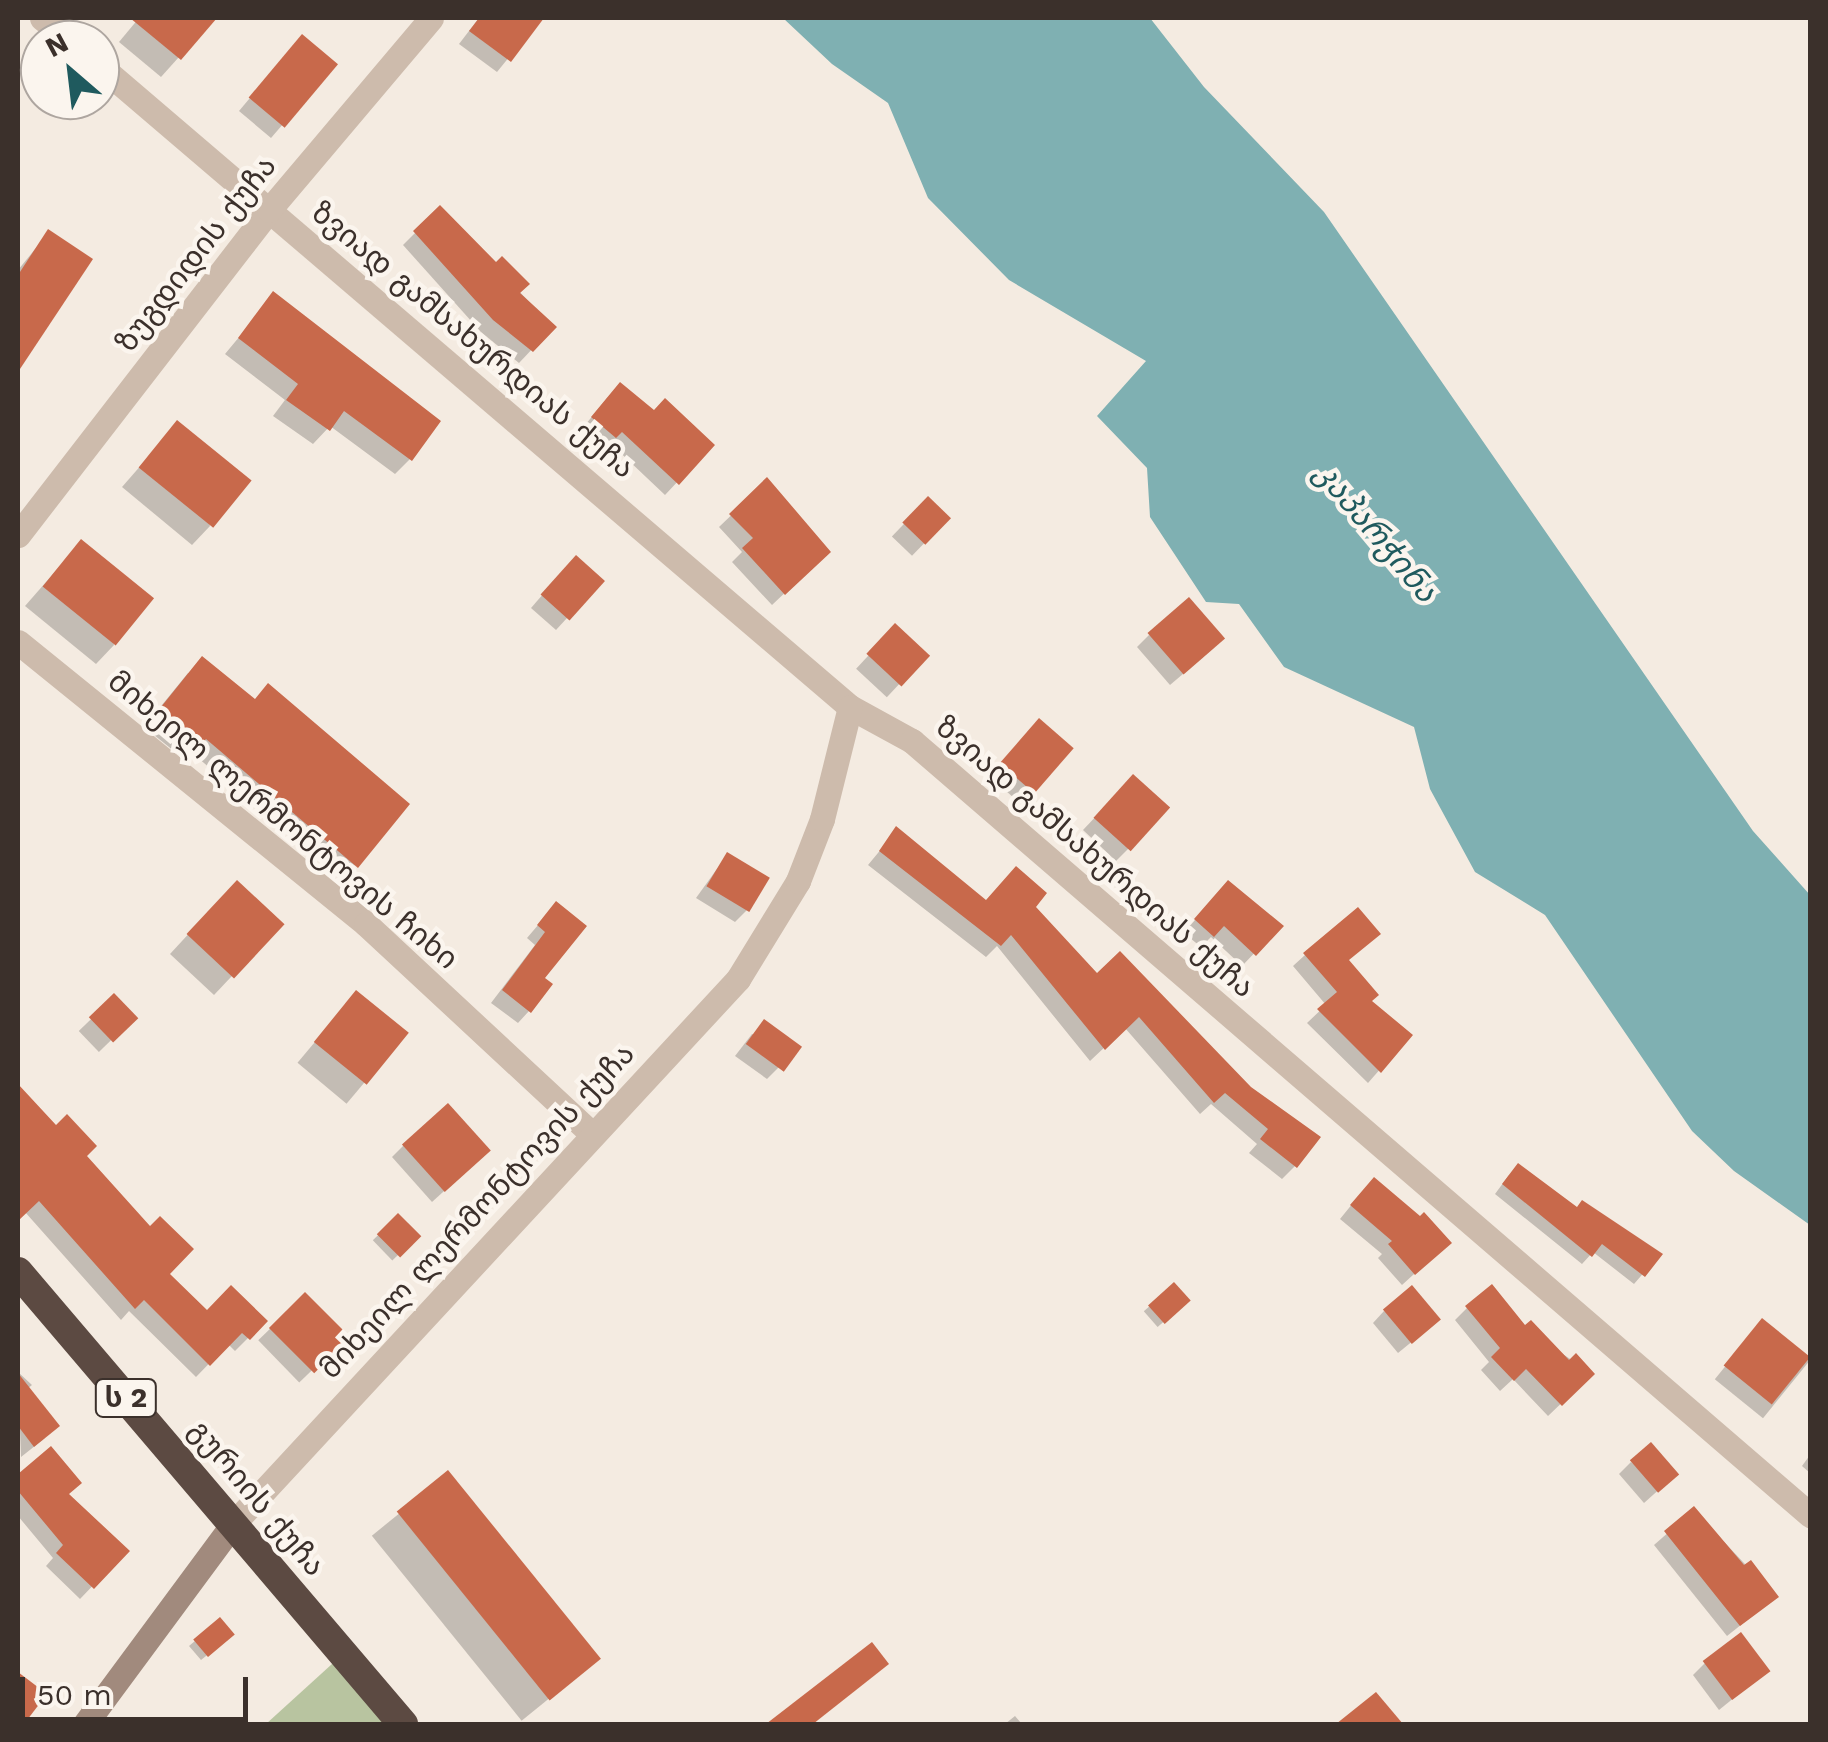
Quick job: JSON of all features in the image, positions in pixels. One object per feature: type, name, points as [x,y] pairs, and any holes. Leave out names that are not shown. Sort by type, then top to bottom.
[{"type":"highway","name":"გურიის ქუჩა","points":[[18,1272],[403,1724]]},
{"type":"street","name":"ზუგდიდის ქუჩა","points":[[18,535],[269,210],[430,18]]},
{"type":"street","name":"ზვიად გამსახურდიას ქუჩა","points":[[120,83],[850,707],[912,740],[1810,1515]]},
{"type":"street","name":"მიხეილ ლერმონტოვის ჩიხი","points":[[18,642],[366,924],[592,1134]]},
{"type":"street","name":"მიხეილ ლერმონტოვის ქუჩა","points":[[85,1724],[234,1524],[738,979],[798,881],[822,819],[850,707]]},
{"type":"green space","points":[[343,1654],[403,1724],[266,1724]]},
{"type":"water","name":"კაპარჭინა","points":[[783,18],[1150,18],[1204,87],[1324,212],[1753,831],[1810,895],[1810,1225],[1734,1171],[1692,1131],[1545,915],[1475,872],[1430,789],[1414,727],[1284,667],[1239,604],[1206,602],[1150,517],[1147,468],[1097,416],[1146,361],[1009,280],[928,198],[888,103],[832,64]]},
{"type":"building","points":[[130,18],[217,18],[181,60]]},
{"type":"building","points":[[479,18],[544,18],[511,62],[469,31]]},
{"type":"building","points":[[302,34],[338,64],[285,128],[249,98]]},
{"type":"building","points":[[440,205],[496,262],[502,256],[530,284],[520,293],[557,327],[533,352],[493,320],[413,231]]},
{"type":"building","points":[[48,229],[93,259],[18,372],[18,275]]},
{"type":"building","points":[[273,291],[441,421],[412,461],[344,411],[330,431],[286,400],[298,384],[238,338]]},
{"type":"building","points":[[620,382],[654,410],[665,398],[715,445],[679,485],[622,432],[616,438],[591,417]]},
{"type":"building","points":[[177,420],[252,480],[213,528],[139,467]]},
{"type":"building","points":[[767,477],[831,552],[785,595],[742,548],[753,538],[729,514]]},
{"type":"building","points":[[928,496],[951,518],[925,545],[902,523]]},
{"type":"building","points":[[81,539],[154,598],[116,646],[43,586]]},
{"type":"building","points":[[576,555],[605,581],[570,620],[541,594]]},
{"type":"building","points":[[1189,597],[1225,639],[1184,675],[1147,633]]},
{"type":"building","points":[[895,623],[930,656],[901,686],[866,654]]},
{"type":"building","points":[[202,656],[255,699],[268,683],[410,804],[358,868],[206,739],[200,746],[157,712]]},
{"type":"building","points":[[1039,718],[1074,748],[1034,793],[1000,763]]},
{"type":"building","points":[[1133,774],[1170,807],[1131,851],[1094,818]]},
{"type":"building","points":[[896,826],[986,900],[1016,866],[1047,893],[1036,907],[1097,973],[1120,951],[1251,1087],[1321,1137],[1297,1168],[1260,1139],[1268,1129],[1225,1093],[1214,1103],[1139,1017],[1105,1050],[1011,935],[1001,946],[879,851]]},
{"type":"building","points":[[727,852],[770,878],[749,912],[706,886]]},
{"type":"building","points":[[237,880],[285,924],[234,978],[187,934]]},
{"type":"building","points":[[1228,880],[1284,926],[1256,956],[1224,926],[1214,937],[1194,919]]},
{"type":"building","points":[[556,901],[587,926],[545,978],[553,984],[531,1013],[502,990],[545,932],[537,925]]},
{"type":"building","points":[[1358,907],[1381,934],[1349,960],[1379,995],[1372,1001],[1413,1035],[1381,1073],[1317,1009],[1337,992],[1303,953]]},
{"type":"building","points":[[356,990],[409,1033],[367,1085],[314,1042]]},
{"type":"building","points":[[114,993],[138,1018],[113,1042],[89,1017]]},
{"type":"building","points":[[764,1019],[802,1047],[784,1072],[746,1044]]},
{"type":"building","points":[[18,1084],[56,1125],[67,1114],[97,1146],[87,1156],[150,1226],[160,1216],[194,1249],[170,1274],[207,1310],[231,1285],[268,1321],[250,1340],[242,1333],[210,1366],[144,1300],[135,1309],[39,1201],[18,1221]]},
{"type":"building","points":[[448,1103],[491,1151],[445,1192],[402,1144]]},
{"type":"building","points":[[1518,1163],[1577,1207],[1582,1200],[1663,1254],[1645,1277],[1602,1244],[1592,1257],[1502,1184]]},
{"type":"building","points":[[1374,1177],[1420,1216],[1424,1212],[1452,1243],[1415,1275],[1388,1244],[1392,1241],[1350,1205]]},
{"type":"building","points":[[398,1213],[421,1236],[400,1258],[377,1234]]},
{"type":"building","points":[[1174,1282],[1191,1301],[1165,1324],[1148,1305]]},
{"type":"building","points":[[1492,1284],[1525,1325],[1531,1320],[1569,1360],[1576,1353],[1595,1374],[1562,1406],[1526,1369],[1514,1381],[1491,1357],[1500,1348],[1465,1306]]},
{"type":"building","points":[[1412,1285],[1441,1319],[1412,1344],[1383,1309]]},
{"type":"building","points":[[305,1292],[350,1337],[314,1373],[269,1328]]},
{"type":"building","points":[[1762,1318],[1810,1357],[1772,1404],[1724,1365]]},
{"type":"building","points":[[18,1373],[60,1426],[34,1447],[18,1426]]},
{"type":"building","points":[[1651,1442],[1679,1474],[1658,1493],[1630,1460]]},
{"type":"building","points":[[51,1446],[82,1483],[69,1494],[130,1551],[94,1589],[56,1553],[63,1545],[18,1491],[18,1474]]},
{"type":"building","points":[[448,1470],[601,1659],[550,1700],[397,1512]]},
{"type":"building","points":[[1694,1506],[1744,1565],[1751,1560],[1779,1597],[1740,1626],[1664,1531]]},
{"type":"building","points":[[220,1617],[235,1635],[208,1657],[193,1639]]},
{"type":"building","points":[[1741,1632],[1770,1671],[1732,1700],[1703,1661]]},
{"type":"building","points":[[872,1642],[889,1664],[813,1724],[766,1724]]},
{"type":"building","points":[[18,1672],[47,1694],[24,1724],[18,1724]]},
{"type":"building","points":[[1376,1692],[1403,1724],[1336,1724]]}]
